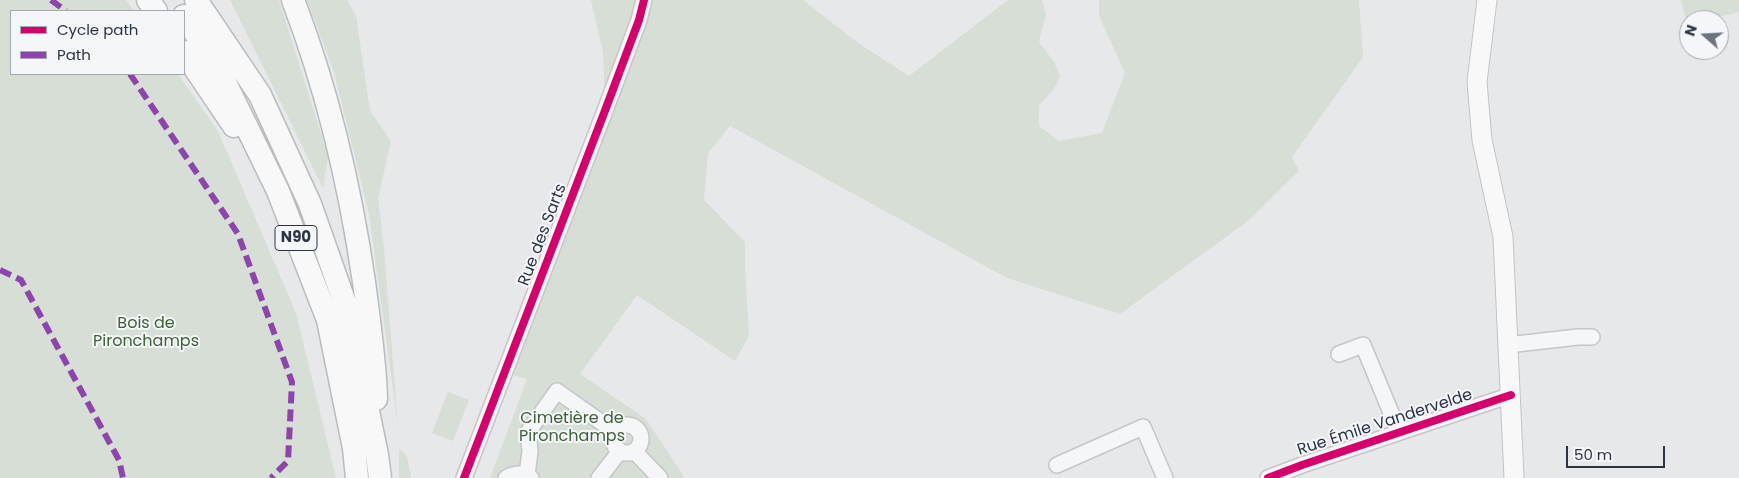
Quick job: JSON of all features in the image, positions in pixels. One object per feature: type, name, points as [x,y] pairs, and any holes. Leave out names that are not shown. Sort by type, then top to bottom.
[{"type":"highway","name":"N90","points":[[196,0],[260,95],[310,204],[347,309],[380,478]]},
{"type":"highway","points":[[293,0],[316,63],[336,136],[351,204],[375,368],[377,455]]},
{"type":"highway","name":"N90","points":[[185,18],[217,66],[278,191],[328,320],[354,448],[357,478]]},
{"type":"highway","points":[[185,53],[278,191]]},
{"type":"main road","points":[[1485,8],[1477,82],[1482,140],[1504,237],[1514,478]]},
{"type":"street","name":"Rue des Sarts","points":[[468,477],[592,142],[640,20],[644,0]]},
{"type":"street","points":[[1507,345],[1592,337]]},
{"type":"street","points":[[1338,354],[1364,345],[1399,432]]},
{"type":"street","points":[[506,478],[512,474],[529,476],[530,451],[528,432],[557,391],[615,432]]},
{"type":"street","name":"Rue Émile Vandervelde","points":[[1268,478],[1399,432],[1511,396]]},
{"type":"street","points":[[627,425],[636,429],[640,437],[639,446],[635,452],[624,453],[614,444],[615,432],[623,426],[627,425]]},
{"type":"street","points":[[1057,465],[1143,427],[1165,478]]},
{"type":"street","points":[[599,478],[620,451]]},
{"type":"street","points":[[635,452],[660,478]]},
{"type":"green space","name":"Bois de Pironchamps","points":[[0,0],[126,0],[133,10],[10,10],[10,75],[179,75],[218,131],[296,313],[336,478],[0,478]]},
{"type":"green space","points":[[230,0],[279,0],[328,156],[323,188]]},
{"type":"green space","points":[[307,0],[347,0],[356,16],[370,111],[391,141],[378,198],[384,249],[398,425],[369,214],[334,72]]},
{"type":"green space","name":"Cimetière de Pironchamps","points":[[591,0],[803,0],[858,43],[909,76],[1008,0],[1042,0],[1046,14],[1039,42],[1054,62],[1060,76],[1054,89],[1039,105],[1039,126],[1059,141],[1102,133],[1125,73],[1099,16],[1099,0],[1359,0],[1363,57],[1292,157],[1299,171],[1248,221],[1120,314],[1007,278],[730,126],[708,153],[704,200],[745,242],[749,336],[735,361],[637,295],[580,374],[646,419],[685,478],[490,478],[527,379],[513,375],[606,125],[603,52]]},
{"type":"green space","points":[[1681,0],[1739,0],[1739,12],[1729,14],[1729,10],[1683,10]]},
{"type":"green space","points":[[448,392],[469,400],[453,441],[432,433]]},
{"type":"green space","points":[[399,449],[407,456],[411,478],[399,478]]},
{"type":"marked path","points":[[51,0],[65,10]]},
{"type":"marked path","points":[[131,75],[238,234],[292,382],[288,461],[271,478]]},
{"type":"marked path","points":[[0,270],[21,280],[119,460],[123,478]]},
{"type":"cycle path","points":[[464,478],[618,77],[639,20],[644,0]]},
{"type":"cycle path","points":[[1268,478],[1511,395]]}]
